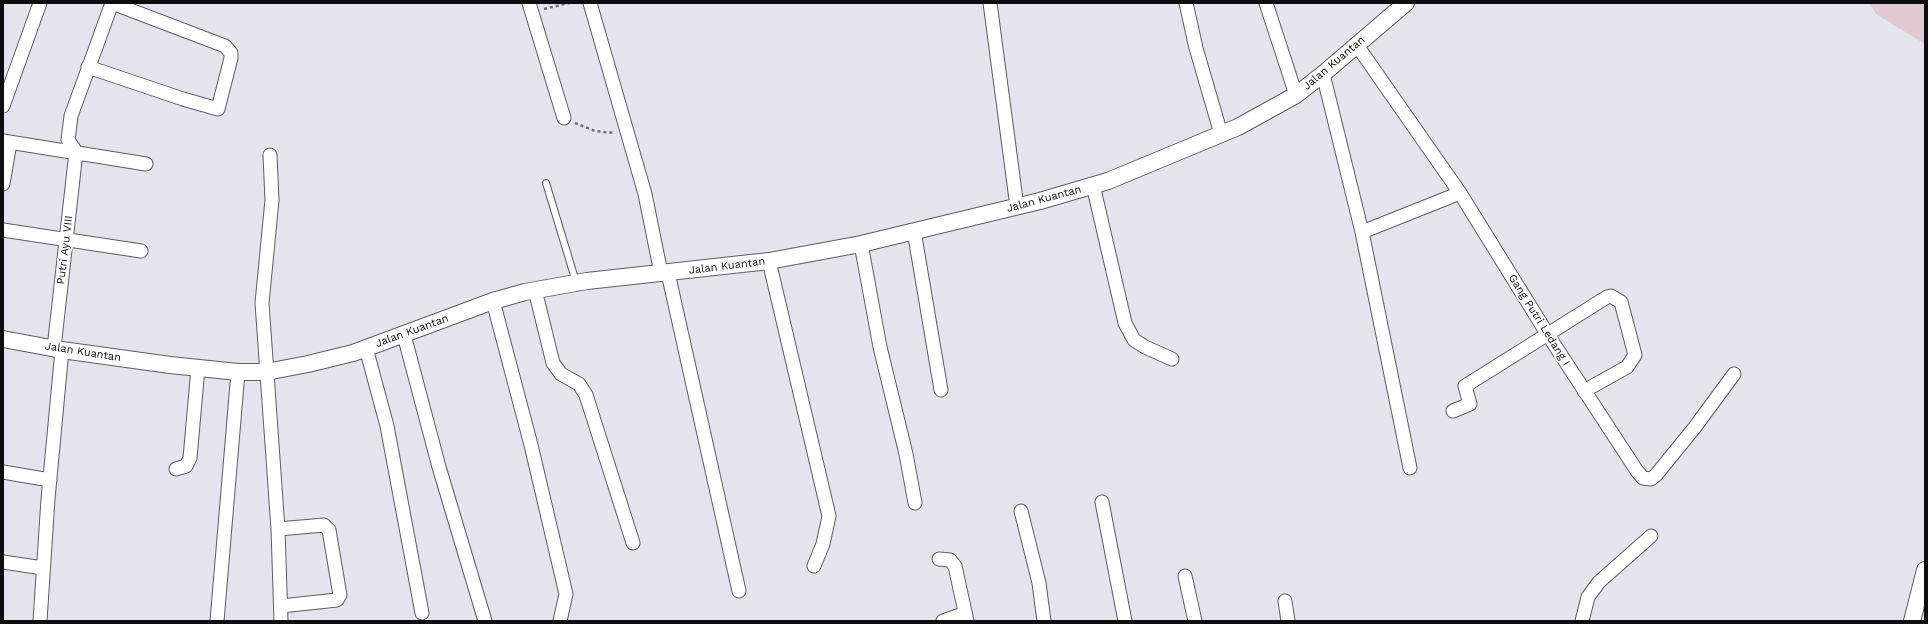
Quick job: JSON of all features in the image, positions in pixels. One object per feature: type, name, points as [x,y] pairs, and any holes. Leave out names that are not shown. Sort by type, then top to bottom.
[{"type":"street","points":[[3,106],[40,3]]},
{"type":"street","points":[[76,152],[68,140],[71,116],[88,67],[112,3],[225,46],[231,58],[218,109],[183,99],[88,67]]},
{"type":"street","points":[[590,3],[645,194],[739,591]]},
{"type":"street","points":[[990,3],[1017,207]]},
{"type":"street","points":[[1186,3],[1196,48],[1221,134]]},
{"type":"street","points":[[1266,3],[1296,94]]},
{"type":"street","name":"Jalan Kuantan","points":[[3,339],[58,349],[198,368],[238,372],[266,372],[308,364],[366,348],[493,301],[535,290],[576,283],[770,261],[861,244],[1017,207],[1094,185],[1149,166],[1274,109],[1323,74],[1356,44],[1406,3]]},
{"type":"street","points":[[530,8],[564,118]]},
{"type":"street","name":"Gang Putri Ledang I","points":[[1356,44],[1460,193],[1584,391],[1636,471],[1646,480],[1656,475],[1695,427],[1734,374]]},
{"type":"street","points":[[1323,74],[1362,232],[1410,468]]},
{"type":"street","points":[[3,184],[7,142],[146,164]]},
{"type":"street","name":"Putri Ayu VIII","points":[[40,621],[58,349],[76,152]]},
{"type":"street","points":[[270,155],[272,200],[266,244],[262,304],[278,529],[281,621]]},
{"type":"street","points":[[1094,185],[1125,323],[1134,340],[1145,347],[1172,359]]},
{"type":"street","points":[[1362,232],[1460,193]]},
{"type":"street","points":[[3,230],[141,251]]},
{"type":"street","points":[[914,231],[941,390]]},
{"type":"street","points":[[861,244],[880,347],[906,454],[915,503]]},
{"type":"street","points":[[770,261],[829,516],[823,544],[814,566]]},
{"type":"street","points":[[535,290],[553,362],[561,374],[579,384],[586,395],[633,543]]},
{"type":"street","points":[[1453,411],[1470,404],[1466,386],[1607,297],[1611,296],[1621,302],[1635,355],[1627,366],[1584,391]]},
{"type":"street","points":[[493,301],[531,445],[566,594],[560,621]]},
{"type":"street","points":[[404,335],[439,468],[485,621]]},
{"type":"street","points":[[366,348],[387,426],[422,613]]},
{"type":"street","points":[[176,469],[186,466],[190,458],[198,368]]},
{"type":"street","points":[[216,621],[238,372]]},
{"type":"street","points":[[3,472],[50,480]]},
{"type":"street","points":[[1102,502],[1125,621]]},
{"type":"street","points":[[1021,511],[1039,583],[1044,621]]},
{"type":"street","points":[[278,529],[324,525],[329,530],[340,595],[337,600],[281,606]]},
{"type":"street","points":[[1582,621],[1588,597],[1599,582],[1651,536]]},
{"type":"street","points":[[939,559],[953,562],[966,617],[944,621]]},
{"type":"street","points":[[3,562],[43,568]]},
{"type":"street","points":[[1917,612],[1925,570]]},
{"type":"street","points":[[1185,576],[1195,621]]},
{"type":"street","points":[[1285,601],[1288,621]]},
{"type":"lane","points":[[546,183],[576,283]]},
{"type":"path","points":[[530,8],[569,3]]},
{"type":"path","points":[[564,118],[595,131],[609,133],[627,131]]},
{"type":"shaded area","points":[[1870,3],[1925,3],[1925,44],[1876,14]]}]
